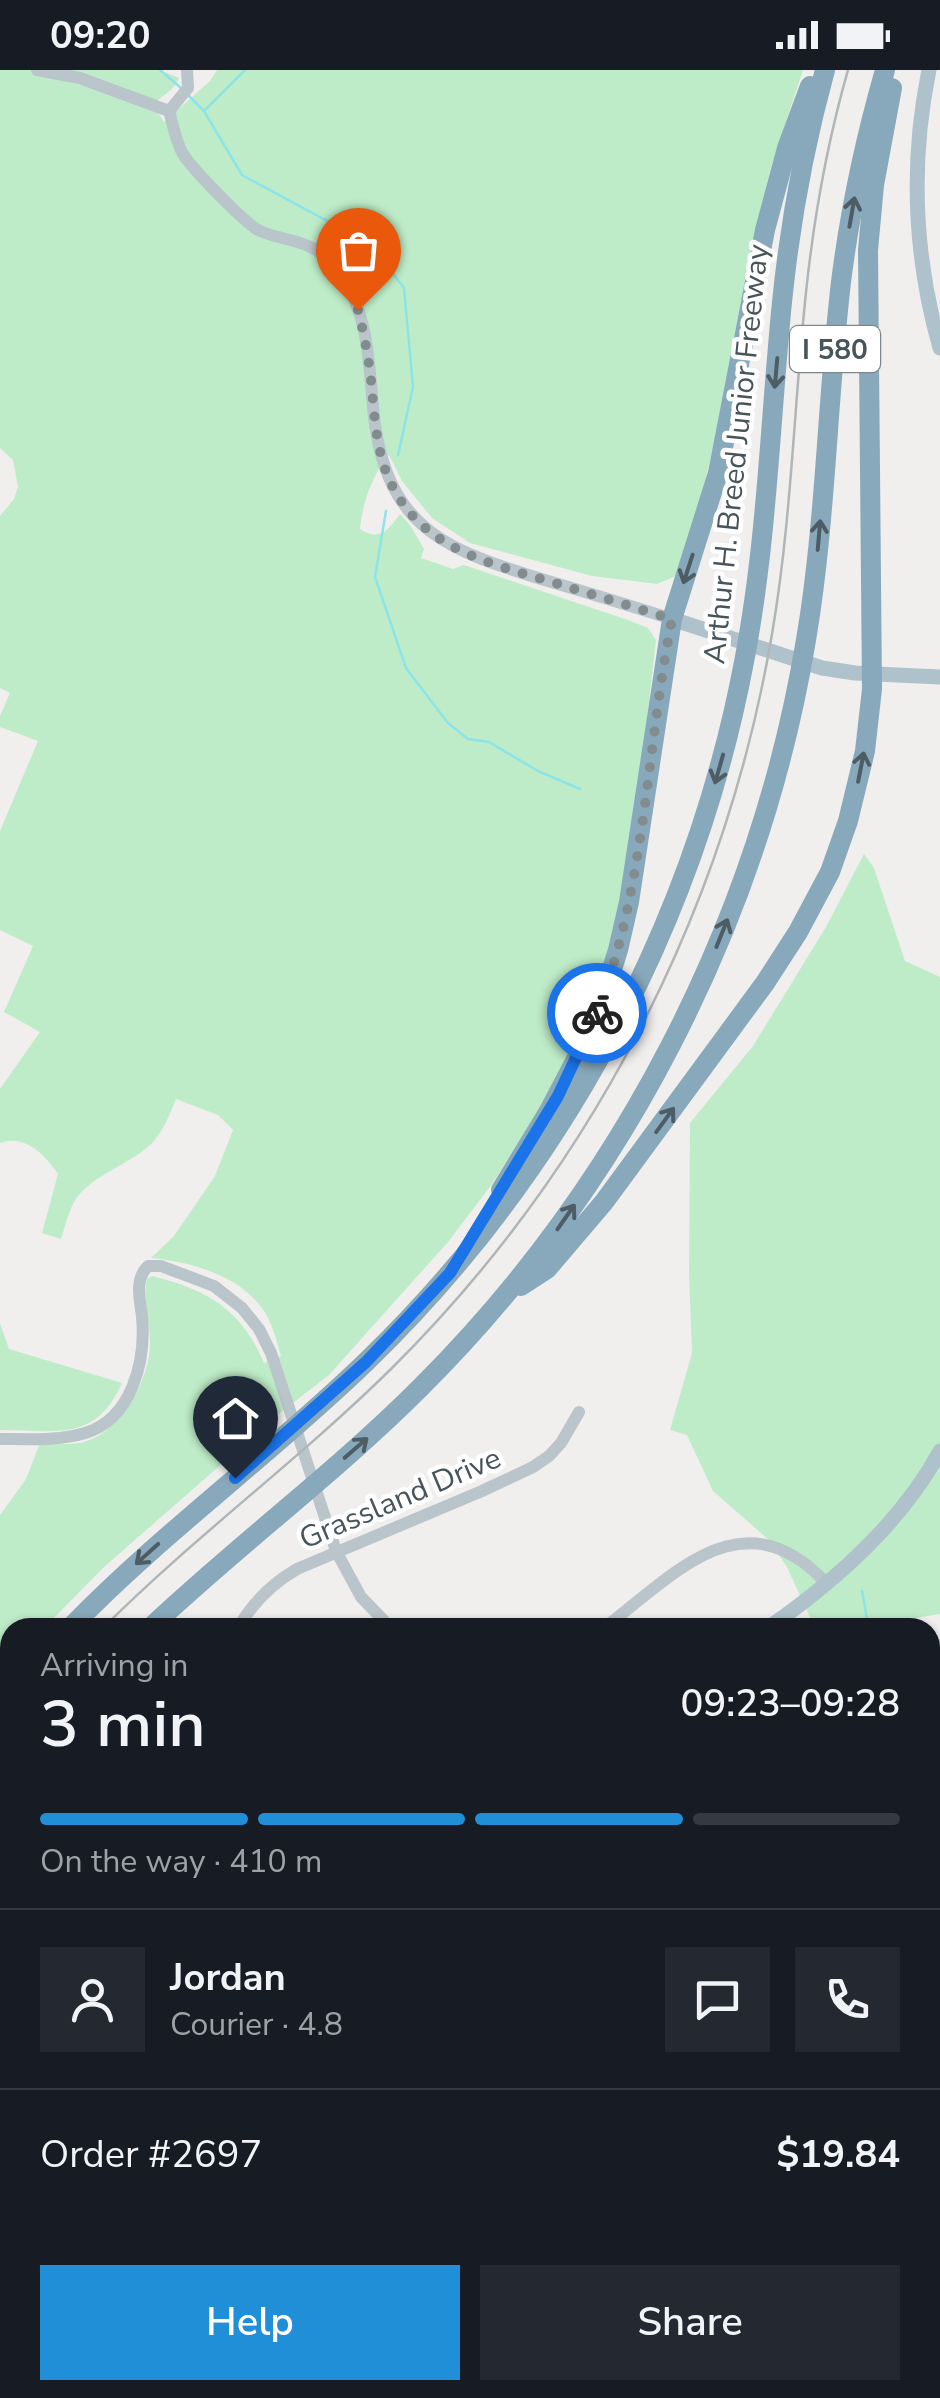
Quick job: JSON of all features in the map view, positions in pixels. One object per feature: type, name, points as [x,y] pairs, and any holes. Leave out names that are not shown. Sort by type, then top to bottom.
[{"type":"highway","points":[[450,1273],[566,1080],[609,980],[630,902],[672,619],[718,473],[773,198],[792,132],[816,70]]},
{"type":"highway","name":"Arthur H. Breed Junior Freeway","points":[[80,1618],[143,1557],[333,1393],[450,1273],[552,1138],[634,993],[669,915],[701,828],[742,674],[762,547],[786,268],[806,146],[825,70]]},
{"type":"highway","name":"I 580","points":[[161,1618],[369,1437],[507,1295],[556,1232],[609,1153],[688,1011],[749,864],[796,693],[818,548],[844,260],[860,166],[884,70]]},
{"type":"highway","points":[[507,1295],[547,1269],[604,1202],[758,992],[798,932],[830,872],[848,821],[866,741],[872,674],[868,250],[874,185],[895,70]]},
{"type":"main road","points":[[929,70],[916,185],[923,278],[940,348]]},
{"type":"main road","points":[[672,619],[812,666],[940,677]]},
{"type":"main road","points":[[781,1618],[827,1584],[882,1531],[940,1450]]},
{"type":"street","points":[[37,70],[80,78],[170,111]]},
{"type":"street","points":[[170,111],[188,88],[187,70]]},
{"type":"street","points":[[170,111],[182,154],[218,194],[257,229],[318,250],[345,281],[362,326],[386,472],[420,523],[449,546],[473,557],[672,619]]},
{"type":"street","points":[[0,1439],[73,1436],[98,1428],[117,1414],[129,1396],[142,1348],[140,1275],[148,1266],[160,1266],[196,1278],[226,1294],[255,1324],[273,1360],[336,1551],[357,1591],[383,1618]]},
{"type":"street","name":"Grassland Drive","points":[[244,1618],[276,1582],[297,1569],[533,1466],[561,1443],[579,1412]]},
{"type":"street","points":[[617,1618],[694,1559],[734,1544],[764,1544],[790,1552],[827,1584]]},
{"type":"green space","points":[[0,70],[160,70],[179,78],[153,105],[164,122],[217,70],[803,70],[771,167],[735,331],[721,416],[696,518],[676,576],[657,584],[592,576],[470,543],[432,518],[402,481],[389,455],[373,480],[363,509],[360,529],[373,534],[387,529],[400,514],[424,549],[421,558],[453,569],[464,565],[628,620],[648,628],[656,640],[636,818],[615,940],[586,1026],[544,1106],[489,1188],[448,1242],[329,1375],[104,1567],[54,1618],[0,1618],[0,1515],[26,1479],[40,1443],[70,1444],[100,1435],[132,1400],[149,1355],[147,1279],[152,1276],[206,1295],[245,1329],[264,1363],[281,1356],[267,1316],[242,1288],[214,1272],[151,1258],[174,1236],[215,1176],[233,1130],[218,1115],[176,1099],[164,1126],[146,1149],[81,1193],[72,1206],[61,1239],[42,1233],[58,1174],[41,1153],[26,1144],[0,1143],[0,1089],[40,1032],[4,1012],[33,946],[0,930],[0,831],[38,741],[0,727],[0,716],[10,693],[0,688],[0,516],[18,487],[13,460],[0,448]]},
{"type":"green space","points":[[864,854],[874,868],[905,961],[940,977],[940,1614],[916,1618],[810,1618],[787,1567],[769,1540],[713,1491],[687,1435],[670,1430],[692,1353],[690,1123],[753,1046],[826,927]]},
{"type":"green space","points":[[0,1323],[9,1349],[122,1383],[100,1416],[72,1429],[0,1430]]},
{"type":"waterway","points":[[160,70],[181,88]]},
{"type":"waterway","points":[[205,110],[245,70]]},
{"type":"waterway","points":[[187,94],[204,111],[242,175],[370,244],[404,288],[413,387],[398,455]]},
{"type":"waterway","points":[[386,511],[375,577],[406,668],[448,723],[468,739],[489,742],[538,771],[580,789]]},
{"type":"waterway","points":[[862,1591],[867,1618]]},
{"type":"railway","points":[[114,1618],[357,1402],[464,1291],[529,1208],[588,1121],[639,1030],[684,936],[721,838],[750,737],[772,634],[814,229],[828,149],[848,70]]},
{"type":"way so far","points":[[358,310],[386,472],[412,514],[429,531],[473,557],[672,619],[630,902],[597,1013]]},
{"type":"route","points":[[235,1478],[366,1362],[450,1273],[558,1096],[597,1013]]}]
